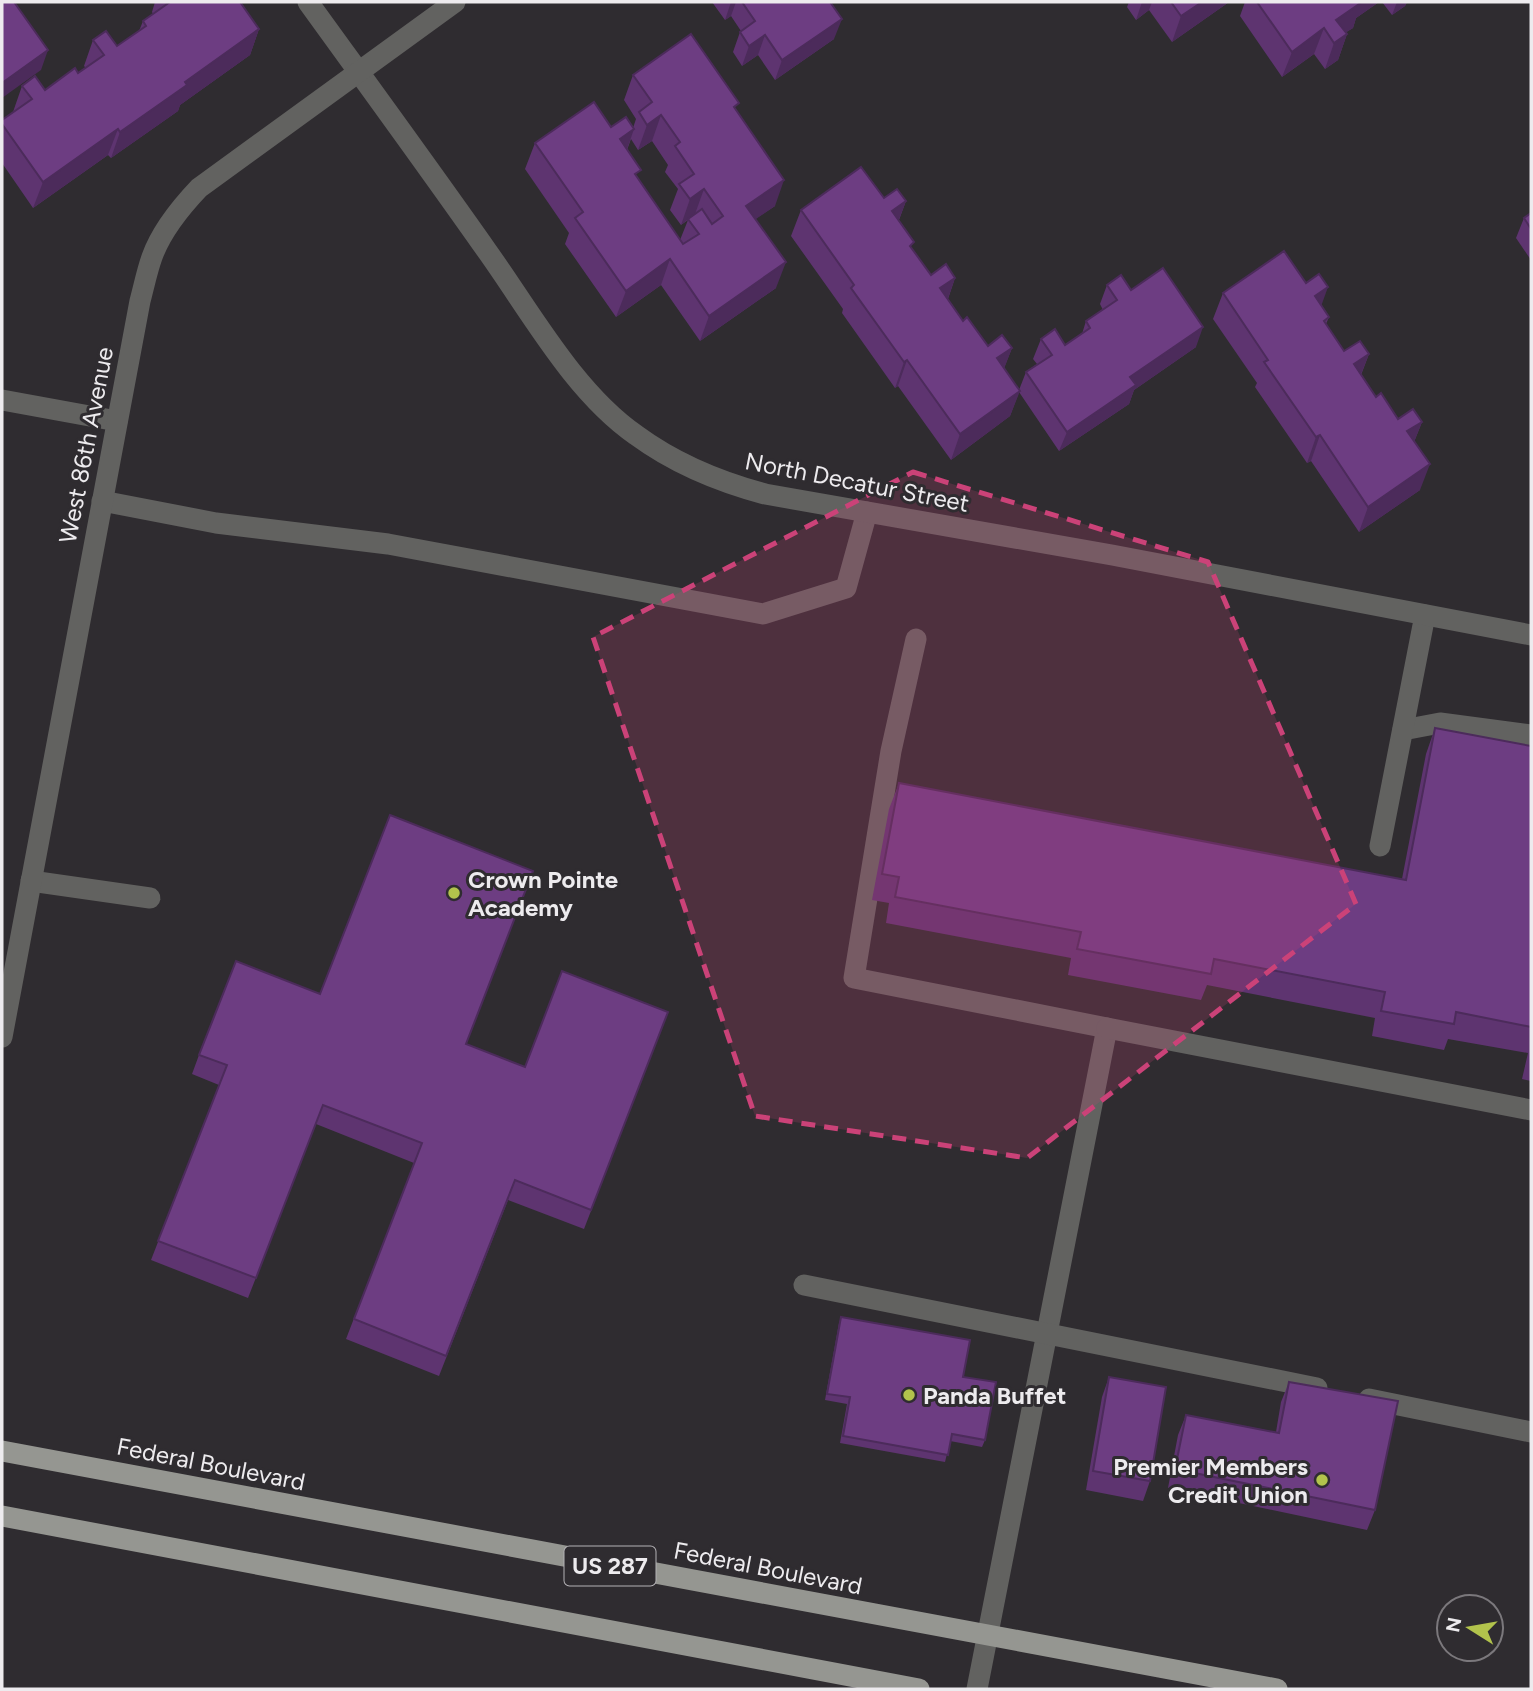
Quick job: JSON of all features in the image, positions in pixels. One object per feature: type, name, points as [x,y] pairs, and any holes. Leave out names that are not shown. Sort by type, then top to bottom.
[{"type":"main road","name":"Federal Boulevard","points":[[2,1451],[1277,1689]]},
{"type":"main road","name":"US 287","points":[[2,1516],[919,1689]]},
{"type":"street","name":"North Decatur Street","points":[[308,2],[576,376],[635,435],[684,464],[737,487],[765,494],[1111,555],[1531,635]]},
{"type":"street","name":"West 86th Avenue","points":[[2,1037],[140,301],[152,257],[183,205],[199,188],[455,2]]},
{"type":"street","points":[[2,400],[117,421]]},
{"type":"street","points":[[102,501],[216,523],[388,544],[763,614],[846,589],[867,512]]},
{"type":"street","points":[[1380,846],[1425,615]]},
{"type":"street","points":[[916,639],[891,751],[853,978],[1531,1110]]},
{"type":"street","points":[[1403,730],[1440,723],[1531,735]]},
{"type":"street","points":[[31,881],[150,898]]},
{"type":"street","points":[[977,1689],[1107,1028]]},
{"type":"street","points":[[804,1285],[1531,1432]]},
{"type":"highlighted area","points":[[913,472],[1208,562],[1356,904],[1027,1158],[755,1116],[593,637]]},
{"type":"building","points":[[2,2],[14,2],[48,50],[2,83]]},
{"type":"building","points":[[170,2],[240,2],[259,29],[185,82],[187,85],[43,182],[2,124],[2,120],[32,99],[22,86],[35,76],[45,90],[75,68],[78,73],[104,55],[93,40],[106,31],[117,46],[146,26],[143,21]]},
{"type":"building","points":[[742,2],[830,2],[842,19],[782,60],[765,35],[749,46],[740,32],[755,21]]},
{"type":"building","points":[[1171,2],[1202,2],[1181,16]]},
{"type":"building","points":[[1257,2],[1362,2],[1336,20],[1347,34],[1334,43],[1324,28],[1292,52]]},
{"type":"building","points":[[691,34],[739,103],[734,107],[784,180],[746,206],[786,262],[709,316],[670,259],[626,291],[575,218],[583,212],[535,143],[594,102],[611,127],[626,117],[634,129],[620,139],[641,170],[635,174],[683,244],[699,234],[688,219],[702,209],[712,224],[723,216],[704,189],[690,199],[679,184],[694,174],[675,146],[680,142],[661,115],[647,125],[639,112],[652,102],[633,75]]},
{"type":"building","points":[[861,167],[884,198],[897,189],[906,201],[892,211],[914,242],[910,246],[931,275],[946,264],[955,278],[940,288],[963,321],[967,317],[988,346],[1002,335],[1012,348],[997,358],[1020,391],[960,434],[851,288],[854,285],[801,210]]},
{"type":"building","points":[[1531,213],[1531,229],[1524,218]]},
{"type":"building","points":[[1284,251],[1306,283],[1319,274],[1328,287],[1315,296],[1329,317],[1324,321],[1344,351],[1360,341],[1369,354],[1354,364],[1376,397],[1381,393],[1398,419],[1413,409],[1422,422],[1407,431],[1430,464],[1368,507],[1320,435],[1316,437],[1264,362],[1268,360],[1223,293]]},
{"type":"building","points":[[1163,268],[1203,327],[1130,377],[1136,385],[1067,432],[1026,372],[1052,355],[1041,339],[1055,329],[1065,345],[1090,328],[1086,321],[1117,300],[1107,285],[1121,275],[1131,290]]},
{"type":"building","points":[[1435,728],[1531,746],[1531,1027],[1456,1012],[1454,1024],[1381,1011],[1385,992],[1214,959],[1211,974],[1077,949],[1081,932],[895,897],[899,877],[882,874],[899,783],[1406,880]]},
{"type":"building","name":"Crown Pointe Academy","points":[[390,815],[533,871],[466,1044],[525,1067],[562,971],[668,1012],[591,1210],[515,1180],[446,1356],[354,1319],[422,1143],[323,1105],[256,1278],[158,1241],[227,1065],[199,1055],[236,961],[320,994]]},
{"type":"building","name":"Panda Buffet","points":[[841,1317],[970,1340],[963,1377],[996,1382],[985,1440],[952,1434],[948,1455],[843,1436],[850,1397],[827,1394]]},
{"type":"building","points":[[1109,1377],[1166,1387],[1150,1481],[1093,1471]]},
{"type":"building","points":[[1289,1382],[1398,1401],[1375,1510],[1175,1469],[1186,1415],[1279,1433]]},
{"type":"place","name":"Crown Pointe Academy","points":[[454,893]]},
{"type":"place","name":"Panda Buffet","points":[[909,1395]]},
{"type":"place","name":"Premier Members Credit Union","points":[[1322,1480]]}]
